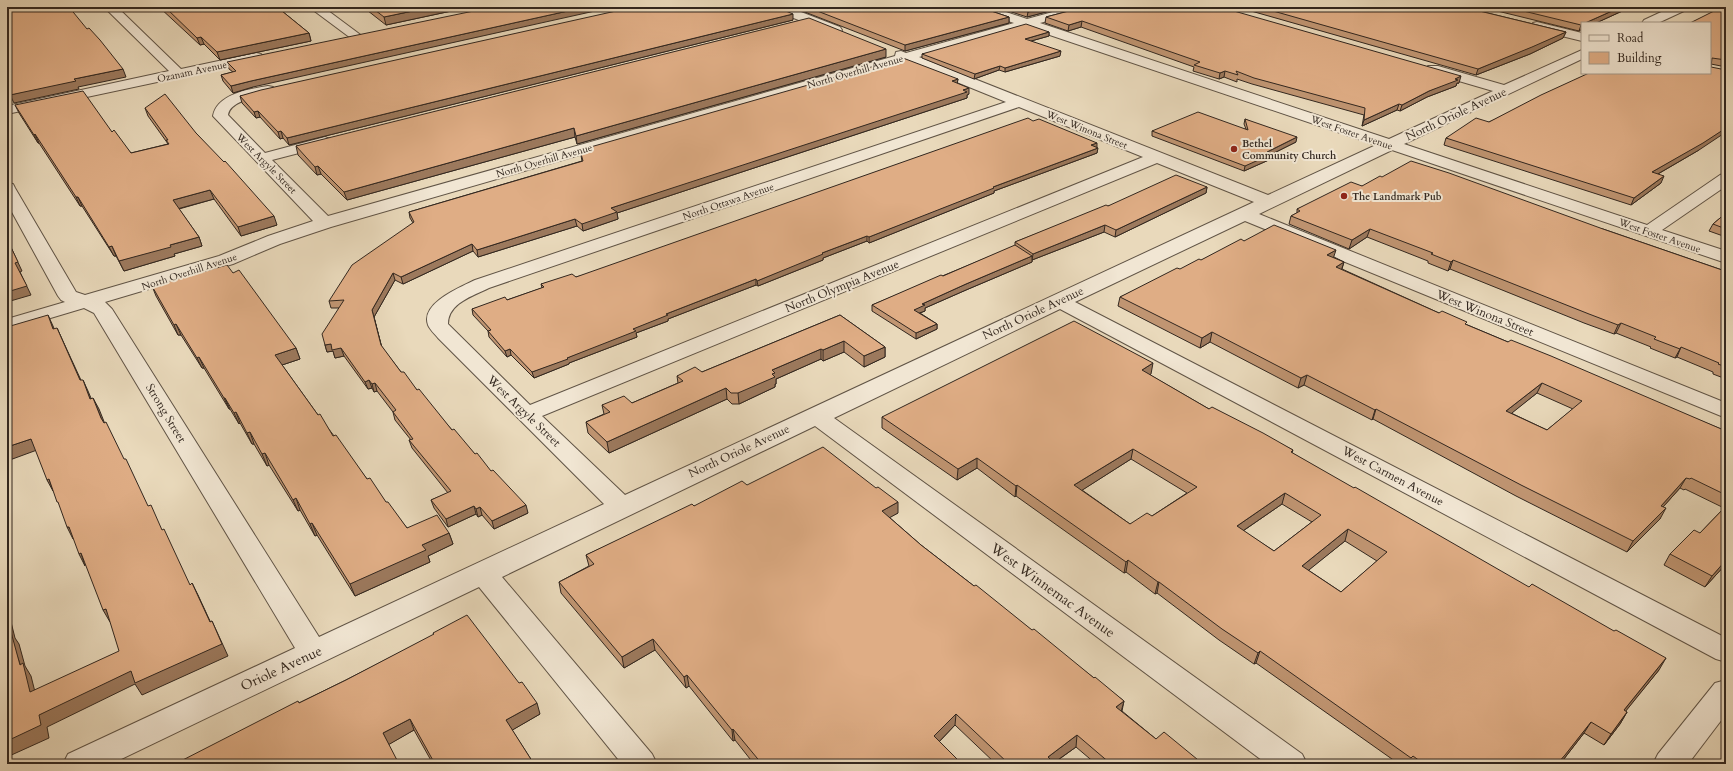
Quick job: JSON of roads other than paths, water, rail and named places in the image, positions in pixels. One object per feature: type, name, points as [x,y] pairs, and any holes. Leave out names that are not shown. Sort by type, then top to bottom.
[{"type":"street","points":[[110,7],[179,74]]},
{"type":"street","points":[[314,7],[356,36]]},
{"type":"street","points":[[777,7],[847,34]]},
{"type":"street","name":"West Foster Avenue","points":[[979,7],[1726,257]]},
{"type":"street","name":"North Overhill Avenue","points":[[7,325],[226,260],[274,240],[325,223],[905,56],[1084,7]]},
{"type":"street","points":[[1650,22],[1682,7]]},
{"type":"street","points":[[788,26],[811,20]]},
{"type":"street","points":[[1525,23],[1581,37]]},
{"type":"street","points":[[341,39],[372,33]]},
{"type":"street","name":"West Winona Street","points":[[883,48],[1270,202]]},
{"type":"street","name":"Ozanam Avenue","points":[[7,110],[271,54]]},
{"type":"street","name":"North Oriole Avenue","points":[[483,573],[1581,54]]},
{"type":"street","points":[[1422,66],[1506,90]]},
{"type":"street","name":"West Argyle Street","points":[[284,86],[246,95],[229,103],[220,111],[220,116],[325,223]]},
{"type":"street","name":"North Ottawa Avenue","points":[[441,309],[463,293],[482,284],[1019,102]]},
{"type":"street","points":[[262,158],[339,138]]},
{"type":"street","name":"North Olympia Avenue","points":[[527,414],[1157,157]]},
{"type":"street","points":[[1649,231],[1726,178]]},
{"type":"street","name":"Strong Street","points":[[7,188],[13,212],[68,296],[102,309],[314,653]]},
{"type":"street","name":"West Winona Street","points":[[1244,214],[1726,411]]},
{"type":"street","name":"West Carmen Avenue","points":[[1059,301],[1726,651]]},
{"type":"street","name":"West Argyle Street","points":[[441,309],[438,318],[438,325],[445,334],[622,507]]},
{"type":"street","name":"West Winnemac Avenue","points":[[816,415],[1291,764]]},
{"type":"street","points":[[483,573],[641,764]]},
{"type":"street","name":"Oriole Avenue","points":[[79,764],[483,573]]},
{"type":"street","points":[[1669,764],[1726,692]]},
{"type":"place","name":"Bethel Community Church","points":[[1234,149]]},
{"type":"place","name":"The Landmark Pub","points":[[1344,196]]}]
